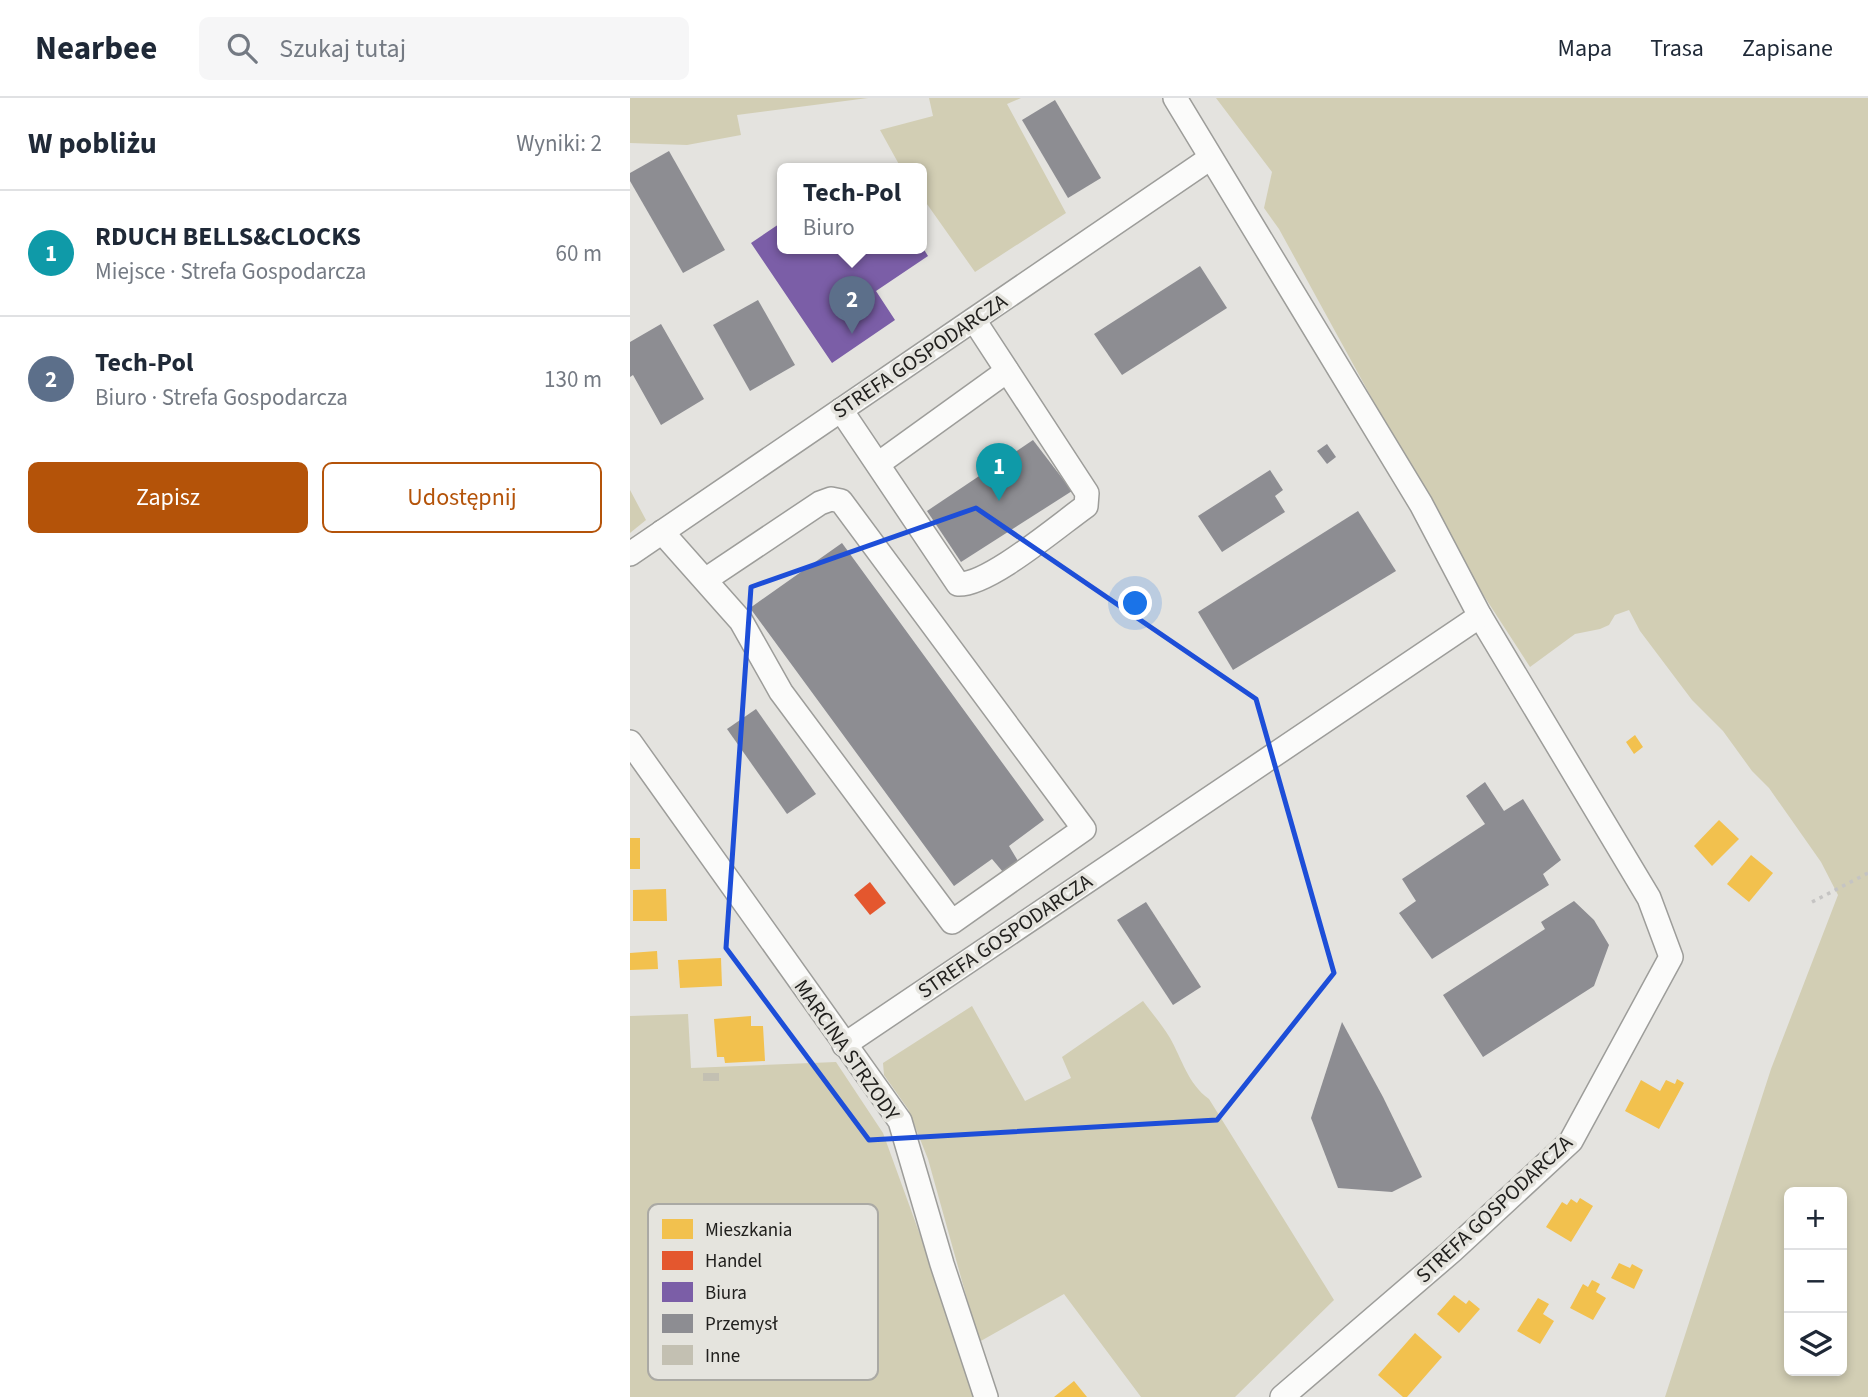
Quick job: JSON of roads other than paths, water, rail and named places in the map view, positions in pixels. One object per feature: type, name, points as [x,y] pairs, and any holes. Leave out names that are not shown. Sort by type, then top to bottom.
[{"type":"street","name":"STREFA GOSPODARCZA","points":[[1175,98],[1209,159],[1421,504],[1480,616],[1649,898],[1671,957],[1571,1141],[1452,1251],[1282,1397]]},
{"type":"street","name":"STREFA GOSPODARCZA","points":[[630,554],[1209,159]]},
{"type":"street","points":[[841,410],[958,584],[968,584],[987,577],[1086,506],[1087,493],[974,320]]},
{"type":"street","points":[[878,464],[1007,370]]},
{"type":"street","points":[[662,532],[741,621],[781,692],[952,922],[1084,829],[841,501],[831,499],[820,503],[705,580]]},
{"type":"street","name":"STREFA GOSPODARCZA","points":[[844,1045],[1373,691],[1480,616]]},
{"type":"street","name":"MARCINA STRZODY","points":[[630,742],[900,1121],[942,1264],[986,1397]]},
{"type":"place","name":"Tech-Pol","points":[[852,334]]},
{"type":"place","name":"RDUCH BELLS&CLOCKS","points":[[999,501]]}]
